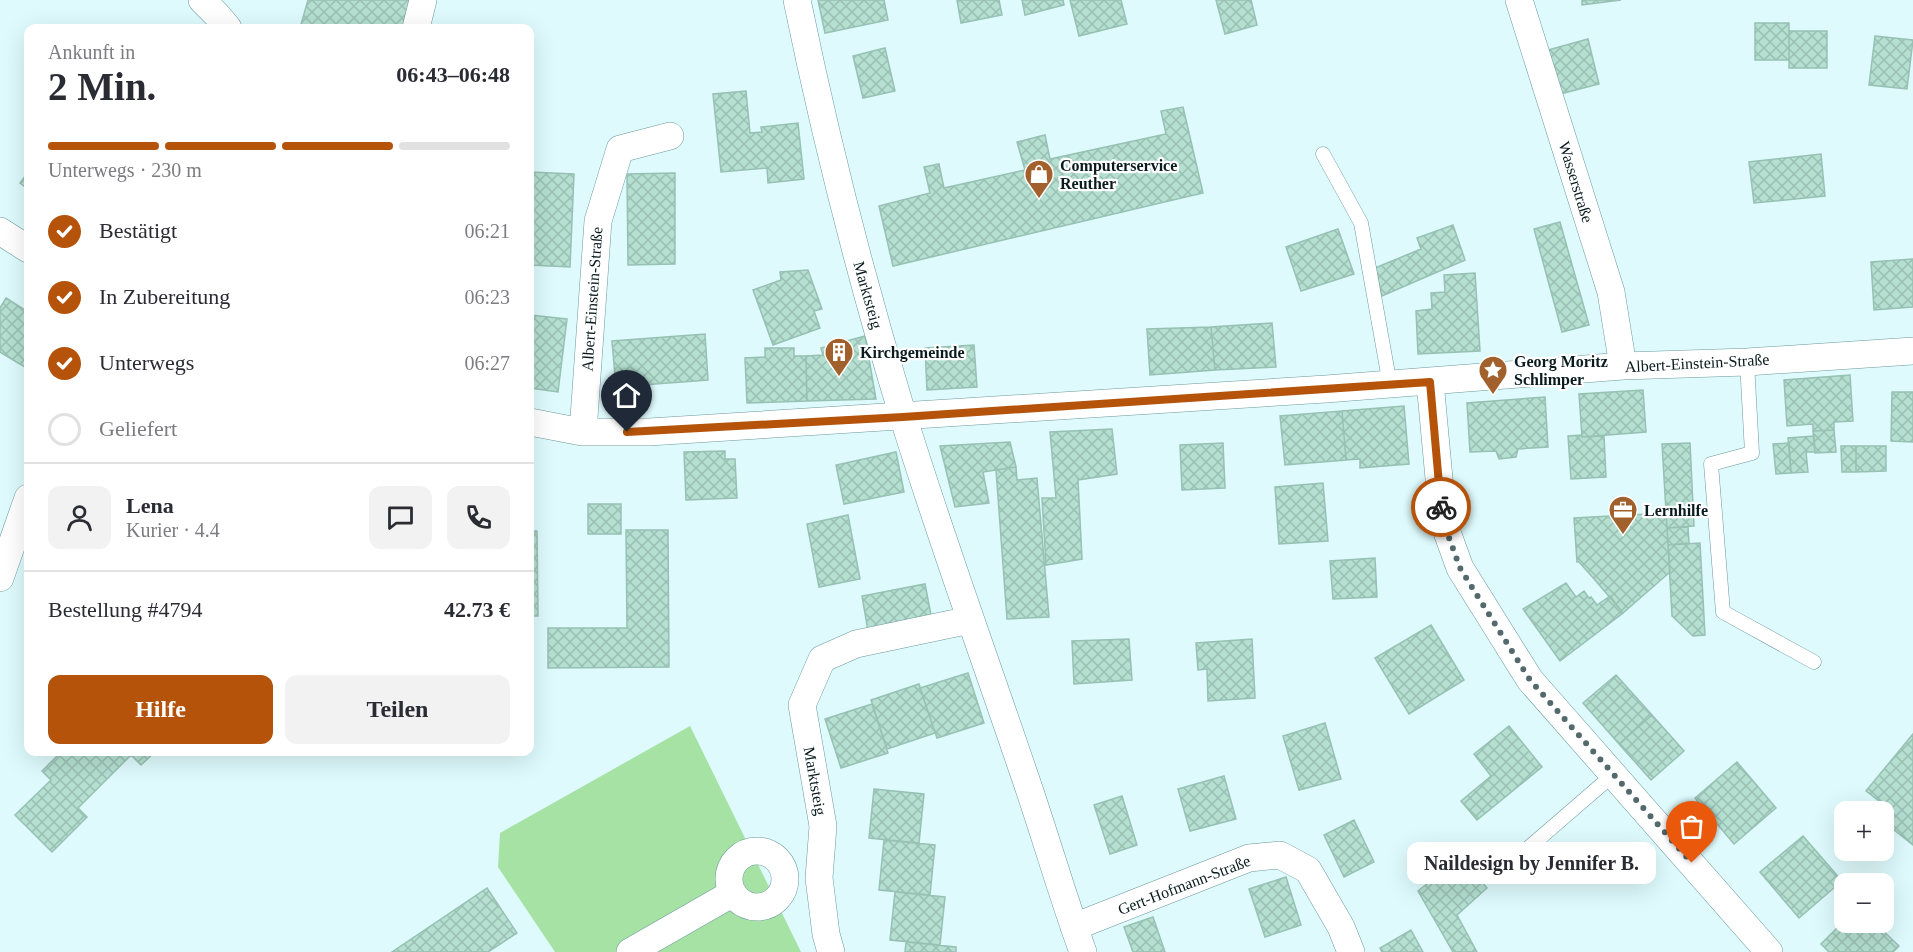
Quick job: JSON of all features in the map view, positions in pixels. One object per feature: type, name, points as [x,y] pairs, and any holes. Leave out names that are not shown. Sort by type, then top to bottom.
[{"type":"street","points":[[202,0],[225,24]]},
{"type":"street","points":[[417,24],[423,0]]},
{"type":"street","name":"Marktsteig","points":[[797,0],[818,103],[856,253],[903,417],[1078,940]]},
{"type":"street","name":"Wasserstraße","points":[[1519,0],[1611,292],[1623,366]]},
{"type":"street","name":"Albert-Einstein-Straße","points":[[583,432],[598,221],[620,149],[670,136]]},
{"type":"street","points":[[0,231],[24,246]]},
{"type":"street","name":"Albert-Einstein-Straße","points":[[534,423],[583,432],[648,432],[1390,385],[1623,366],[1747,362],[1913,351]]},
{"type":"street","points":[[1430,382],[1443,521],[1460,568],[1530,680],[1769,952]]},
{"type":"street","points":[[0,578],[24,509]]},
{"type":"street","name":"Marktsteig","points":[[831,952],[826,934],[819,878],[823,826],[802,705],[822,659],[855,644],[970,620]]},
{"type":"street","name":"Gert-Hofmann-Straße","points":[[1078,940],[1249,858],[1280,855],[1308,870],[1341,927],[1351,952]]},
{"type":"street","points":[[630,952],[733,893]]},
{"type":"lane","points":[[1323,154],[1361,224],[1390,385]]},
{"type":"lane","points":[[1747,362],[1752,453],[1711,464],[1723,612],[1814,662]]},
{"type":"lane","points":[[1497,875],[1614,774]]},
{"type":"green space","points":[[690,726],[801,952],[555,952],[498,867],[500,833]]},
{"type":"building","points":[[308,0],[412,0],[406,24],[301,24]]},
{"type":"building","points":[[818,0],[884,0],[888,20],[825,33]]},
{"type":"building","points":[[957,0],[999,0],[1002,15],[961,23]]},
{"type":"building","points":[[1022,0],[1063,0],[1064,5],[1025,15]]},
{"type":"building","points":[[1070,0],[1121,0],[1127,24],[1079,36]]},
{"type":"building","points":[[1216,0],[1251,0],[1257,25],[1225,34]]},
{"type":"building","points":[[1582,0],[1621,0],[1582,5]]},
{"type":"building","points":[[1755,23],[1789,23],[1789,60],[1755,60]]},
{"type":"building","points":[[1789,31],[1827,31],[1827,68],[1789,68]]},
{"type":"building","points":[[1875,36],[1913,40],[1907,89],[1869,85]]},
{"type":"building","points":[[1588,39],[1599,84],[1560,94],[1548,50]]},
{"type":"building","points":[[885,48],[895,91],[863,98],[853,56]]},
{"type":"building","points":[[746,91],[750,133],[762,132],[761,127],[798,123],[804,179],[768,183],[767,168],[721,172],[713,94]]},
{"type":"building","points":[[1183,107],[1203,193],[893,266],[879,206],[930,193],[924,167],[939,164],[944,188],[1025,170],[1017,142],[1045,135],[1050,159],[1166,134],[1161,111]]},
{"type":"building","points":[[1821,154],[1825,196],[1754,203],[1749,162]]},
{"type":"building","points":[[534,172],[574,174],[570,267],[534,265]]},
{"type":"building","points":[[675,173],[675,264],[628,265],[627,174]]},
{"type":"building","points":[[1560,222],[1589,325],[1562,332],[1534,229]]},
{"type":"building","points":[[1453,225],[1465,260],[1382,296],[1375,268],[1421,249],[1417,238]]},
{"type":"building","points":[[1338,229],[1354,274],[1301,291],[1286,247]]},
{"type":"building","points":[[1913,259],[1913,307],[1874,310],[1871,262]]},
{"type":"building","points":[[808,270],[822,309],[814,311],[820,328],[773,345],[753,290],[781,280],[780,272]]},
{"type":"building","points":[[1475,273],[1480,351],[1418,354],[1416,311],[1432,309],[1431,293],[1445,292],[1444,275]]},
{"type":"building","points":[[6,298],[24,309],[24,367],[0,352],[0,308]]},
{"type":"building","points":[[534,315],[567,319],[558,392],[534,389]]},
{"type":"building","points":[[1272,323],[1276,367],[1215,370],[1211,327]]},
{"type":"building","points":[[1211,327],[1215,370],[1150,375],[1147,329]]},
{"type":"building","points":[[705,334],[708,380],[616,387],[612,341]]},
{"type":"building","name":"Kirchgemeinde","points":[[865,336],[876,399],[807,401],[806,356],[823,355],[821,348]]},
{"type":"building","points":[[974,345],[977,387],[927,390],[925,348]]},
{"type":"building","points":[[765,348],[794,348],[794,356],[806,356],[807,401],[747,403],[745,358],[765,357]]},
{"type":"building","points":[[1850,375],[1853,421],[1834,422],[1834,430],[1813,431],[1813,424],[1787,426],[1784,380]]},
{"type":"building","points":[[1643,390],[1646,432],[1582,437],[1579,394]]},
{"type":"building","points":[[1892,392],[1913,392],[1913,442],[1891,441]]},
{"type":"building","points":[[1545,397],[1548,447],[1518,449],[1516,457],[1499,459],[1496,451],[1470,452],[1467,403]]},
{"type":"building","points":[[1404,406],[1409,464],[1360,468],[1360,459],[1346,460],[1342,411]]},
{"type":"building","points":[[1342,411],[1346,460],[1285,465],[1280,416]]},
{"type":"building","points":[[1112,429],[1117,474],[1078,480],[1082,559],[1046,565],[1042,498],[1056,498],[1050,432]]},
{"type":"building","points":[[1834,430],[1836,452],[1815,453],[1813,431]]},
{"type":"building","points":[[1582,435],[1582,437],[1604,436],[1606,477],[1571,479],[1568,436]]},
{"type":"building","points":[[1814,436],[1815,452],[1806,452],[1808,472],[1791,473],[1788,438]]},
{"type":"building","points":[[1010,442],[1016,467],[983,472],[989,503],[955,507],[940,446]]},
{"type":"building","points":[[1223,443],[1225,488],[1182,490],[1180,445]]},
{"type":"building","points":[[1690,443],[1694,526],[1667,528],[1662,444]]},
{"type":"building","points":[[1789,443],[1791,473],[1776,474],[1773,444]]},
{"type":"building","points":[[1841,446],[1856,446],[1856,472],[1842,472]]},
{"type":"building","points":[[1856,446],[1886,446],[1886,471],[1856,472]]},
{"type":"building","points":[[725,451],[725,459],[735,459],[737,498],[686,500],[684,452]]},
{"type":"building","points":[[896,452],[904,492],[844,504],[836,465]]},
{"type":"building","points":[[1016,467],[1017,480],[1037,478],[1049,617],[1007,619],[996,470]]},
{"type":"building","points":[[1323,483],[1328,541],[1279,544],[1275,487]]},
{"type":"building","points":[[588,504],[621,504],[621,534],[588,534]]},
{"type":"building","points":[[1666,513],[1670,572],[1623,613],[1577,562],[1574,518]]},
{"type":"building","points":[[848,515],[860,579],[819,587],[807,524]]},
{"type":"building","points":[[1688,527],[1689,543],[1668,545],[1667,528]]},
{"type":"building","points":[[626,530],[668,530],[669,667],[548,668],[548,628],[627,628]]},
{"type":"building","points":[[534,531],[537,531],[538,616],[534,616]]},
{"type":"building","points":[[1700,543],[1705,635],[1693,636],[1672,616],[1668,545]]},
{"type":"building","points":[[1375,558],[1377,597],[1333,599],[1330,561]]},
{"type":"building","points":[[1566,583],[1576,597],[1584,591],[1597,605],[1610,596],[1623,613],[1560,661],[1523,609]]},
{"type":"building","points":[[925,584],[932,620],[868,631],[862,596]]},
{"type":"building","points":[[1431,625],[1464,680],[1409,714],[1375,658]]},
{"type":"building","points":[[1129,639],[1132,680],[1074,684],[1072,641]]},
{"type":"building","points":[[1252,639],[1255,698],[1208,701],[1207,669],[1198,670],[1196,643]]},
{"type":"building","points":[[968,673],[984,723],[937,738],[920,688]]},
{"type":"building","points":[[1616,675],[1652,715],[1619,744],[1583,703]]},
{"type":"building","points":[[919,684],[935,733],[887,749],[871,700]]},
{"type":"building","points":[[872,704],[888,753],[841,768],[825,719]]},
{"type":"building","points":[[1652,715],[1684,751],[1651,780],[1619,744]]},
{"type":"building","points":[[1325,723],[1341,779],[1299,790],[1283,736]]},
{"type":"building","points":[[1509,726],[1542,767],[1477,820],[1461,801],[1491,776],[1474,754]]},
{"type":"building","points":[[1913,734],[1913,845],[1894,830],[1894,801],[1879,801],[1866,791]]},
{"type":"building","points":[[57,756],[130,756],[78,808],[87,817],[52,852],[15,815],[51,780],[42,771]]},
{"type":"building","points":[[132,756],[151,756],[141,765]]},
{"type":"building","points":[[1737,762],[1776,808],[1734,844],[1695,798]]},
{"type":"building","points":[[1224,776],[1236,819],[1190,831],[1178,789]]},
{"type":"building","points":[[874,789],[924,794],[919,843],[869,838]]},
{"type":"building","points":[[1122,796],[1137,845],[1110,854],[1094,805]]},
{"type":"building","points":[[1354,820],[1374,862],[1344,877],[1324,835]]},
{"type":"building","points":[[1803,836],[1835,873],[1834,888],[1799,918],[1760,872]]},
{"type":"building","points":[[884,840],[935,845],[930,895],[879,890]]},
{"type":"building","points":[[1461,857],[1487,888],[1457,915],[1477,952],[1453,952],[1418,891]]},
{"type":"building","points":[[1286,877],[1301,925],[1265,937],[1249,889]]},
{"type":"building","points":[[487,888],[517,933],[488,952],[392,952]]},
{"type":"building","points":[[895,892],[945,897],[940,945],[890,940]]},
{"type":"building","points":[[1153,917],[1165,952],[1133,952],[1124,927]]},
{"type":"building","points":[[1411,930],[1423,952],[1382,952],[1380,948]]},
{"type":"building","points":[[1834,931],[1834,933],[1885,933],[1899,946],[1893,952],[1829,952],[1821,944]]},
{"type":"building","points":[[906,942],[956,947],[956,952],[905,952]]},
{"type":"way so far","points":[[1441,507],[1443,521],[1460,568],[1530,680],[1692,863]]},
{"type":"place","name":"Computerservice Reuther","points":[[1039,200]]},
{"type":"place","name":"Kirchgemeinde","points":[[839,378]]},
{"type":"place","name":"Georg Moritz Schlimper","points":[[1493,396]]},
{"type":"place","name":"Lernhilfe","points":[[1623,536]]},
{"type":"place","name":"Naildesign by Jennifer B.","points":[[1692,863]]},
{"type":"route","points":[[627,432],[903,417],[1430,382],[1441,507]]}]
